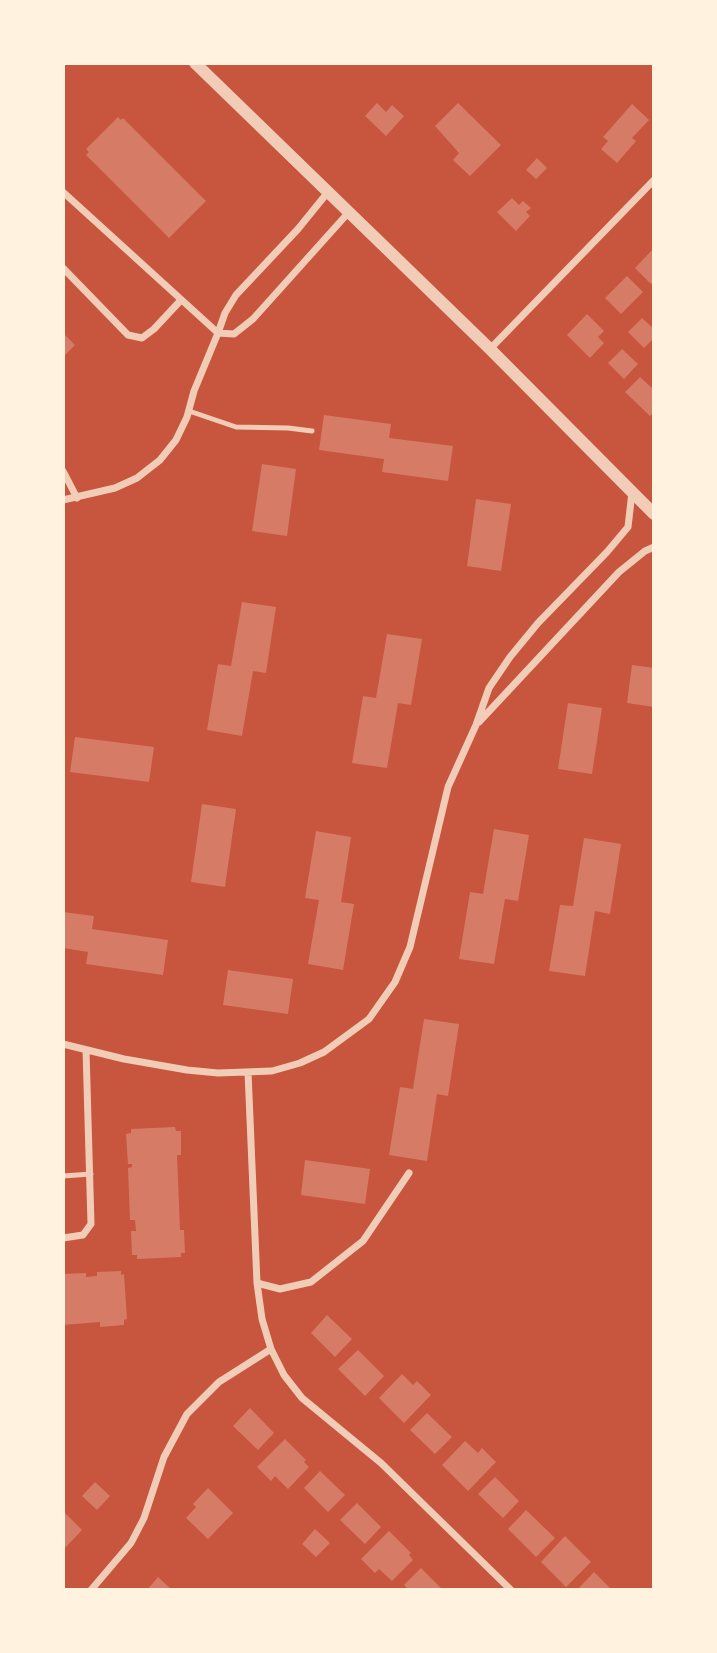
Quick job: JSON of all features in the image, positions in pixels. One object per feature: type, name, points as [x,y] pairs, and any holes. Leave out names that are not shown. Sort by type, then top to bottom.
[{"type":"street","points":[[195,63],[490,349],[654,514]]},
{"type":"street","points":[[490,349],[654,180]]},
{"type":"street","points":[[63,192],[218,333],[234,334],[253,319],[349,212]]},
{"type":"street","points":[[63,500],[115,488],[149,469],[176,440],[225,313],[236,295],[298,229],[328,192]]},
{"type":"street","points":[[63,268],[128,335],[142,338],[181,300]]},
{"type":"street","points":[[63,471],[77,498]]},
{"type":"street","points":[[63,1044],[187,1070],[248,1072],[282,1069],[324,1052],[361,1027],[385,999],[401,971],[410,947],[448,787],[476,725],[489,688],[538,623],[628,527],[632,492]]},
{"type":"street","points":[[476,725],[620,572],[645,551],[654,547]]},
{"type":"street","points":[[63,1238],[83,1235],[91,1224],[86,1050]]},
{"type":"street","points":[[248,1072],[257,1283],[262,1319],[271,1349],[284,1375],[302,1398],[381,1463],[510,1590]]},
{"type":"street","points":[[257,1283],[280,1289],[311,1282],[363,1241],[409,1173]]},
{"type":"street","points":[[91,1590],[131,1543],[144,1518],[164,1457],[187,1414],[219,1382],[271,1349]]},
{"type":"lane","points":[[189,411],[236,427],[312,431]]},
{"type":"lane","points":[[63,1176],[90,1174]]},
{"type":"building","points":[[377,103],[386,112],[392,105],[404,116],[386,136],[365,116]]},
{"type":"building","points":[[458,103],[501,145],[470,176],[453,160],[459,153],[435,126]]},
{"type":"building","points":[[632,104],[649,120],[632,138],[636,141],[617,163],[601,149],[608,141],[603,137]]},
{"type":"building","points":[[118,117],[121,120],[123,118],[206,201],[169,238],[86,155],[89,152],[86,149]]},
{"type":"building","points":[[537,158],[547,168],[536,179],[526,170]]},
{"type":"building","points":[[512,198],[519,205],[523,201],[531,208],[526,212],[530,216],[516,231],[497,212]]},
{"type":"building","points":[[654,248],[654,281],[651,284],[635,268]]},
{"type":"building","points":[[627,276],[643,292],[621,314],[605,298]]},
{"type":"building","points":[[587,314],[604,331],[598,337],[604,343],[590,358],[567,335]]},
{"type":"building","points":[[642,318],[654,329],[654,338],[644,348],[628,332]]},
{"type":"building","points":[[63,333],[75,345],[63,357]]},
{"type":"building","points":[[622,349],[638,364],[624,379],[608,363]]},
{"type":"building","points":[[640,377],[654,390],[654,412],[650,416],[625,392]]},
{"type":"building","points":[[324,415],[391,424],[389,438],[453,446],[448,481],[382,472],[384,459],[319,450]]},
{"type":"building","points":[[262,464],[296,469],[287,536],[252,531]]},
{"type":"building","points":[[476,499],[511,504],[501,571],[467,566]]},
{"type":"building","points":[[242,602],[276,607],[266,673],[253,671],[242,736],[207,730],[218,664],[231,666]]},
{"type":"building","points":[[387,634],[422,639],[411,705],[398,703],[387,768],[352,763],[363,696],[376,698]]},
{"type":"building","points":[[632,665],[654,668],[654,707],[627,703]]},
{"type":"building","points":[[568,703],[602,708],[592,774],[558,769]]},
{"type":"building","points":[[75,737],[154,747],[149,782],[70,772]]},
{"type":"building","points":[[202,804],[236,809],[225,887],[191,882]]},
{"type":"building","points":[[494,829],[529,835],[518,901],[505,899],[494,964],[459,959],[470,892],[483,894]]},
{"type":"building","points":[[316,831],[351,837],[341,902],[354,904],[343,970],[308,964],[319,900],[305,898]]},
{"type":"building","points":[[584,838],[621,844],[610,914],[595,911],[585,976],[549,971],[560,905],[573,906]]},
{"type":"building","points":[[63,912],[94,916],[92,929],[168,940],[163,975],[86,964],[88,952],[63,948]]},
{"type":"building","points":[[228,970],[293,979],[288,1014],[223,1005]]},
{"type":"building","points":[[424,1019],[459,1024],[448,1096],[437,1094],[427,1161],[389,1155],[400,1087],[413,1089]]},
{"type":"building","points":[[175,1127],[176,1131],[181,1131],[181,1155],[177,1155],[180,1230],[184,1230],[185,1253],[181,1253],[181,1257],[137,1259],[137,1255],[132,1255],[131,1231],[136,1231],[135,1220],[130,1220],[128,1168],[132,1167],[132,1164],[128,1164],[126,1134],[131,1133],[131,1129]]},
{"type":"building","points":[[305,1160],[370,1169],[365,1204],[301,1195]]},
{"type":"building","points":[[121,1271],[121,1275],[124,1274],[127,1319],[124,1320],[124,1325],[100,1327],[100,1322],[63,1325],[63,1274],[86,1273],[86,1277],[97,1276],[97,1272]]},
{"type":"building","points":[[327,1315],[352,1339],[335,1357],[311,1333]]},
{"type":"building","points":[[358,1350],[384,1376],[365,1396],[338,1369]]},
{"type":"building","points":[[402,1374],[413,1385],[417,1381],[431,1395],[404,1423],[379,1398]]},
{"type":"building","points":[[250,1408],[274,1433],[258,1450],[233,1426]]},
{"type":"building","points":[[427,1413],[452,1437],[435,1454],[410,1430]]},
{"type":"building","points":[[285,1439],[306,1460],[304,1462],[309,1467],[288,1489],[275,1476],[271,1481],[257,1467]]},
{"type":"building","points":[[465,1441],[478,1453],[482,1448],[496,1462],[468,1491],[442,1465]]},
{"type":"building","points":[[320,1471],[345,1495],[328,1512],[304,1488]]},
{"type":"building","points":[[495,1477],[519,1501],[503,1518],[478,1494]]},
{"type":"building","points":[[95,1482],[110,1496],[97,1510],[82,1496]]},
{"type":"building","points":[[208,1488],[233,1513],[208,1539],[186,1518],[196,1507],[193,1504]]},
{"type":"building","points":[[357,1503],[381,1527],[365,1544],[340,1520]]},
{"type":"building","points":[[526,1510],[555,1538],[536,1557],[508,1529]]},
{"type":"building","points":[[63,1511],[82,1530],[65,1548],[63,1546]]},
{"type":"building","points":[[315,1529],[330,1543],[316,1557],[302,1544]]},
{"type":"building","points":[[389,1531],[411,1553],[409,1555],[413,1560],[392,1581],[379,1569],[375,1573],[361,1559]]},
{"type":"building","points":[[565,1536],[591,1562],[566,1587],[541,1562]]},
{"type":"building","points":[[421,1568],[443,1590],[409,1590],[404,1585]]},
{"type":"building","points":[[594,1572],[612,1590],[577,1590]]},
{"type":"building","points":[[158,1577],[172,1590],[147,1590]]}]
